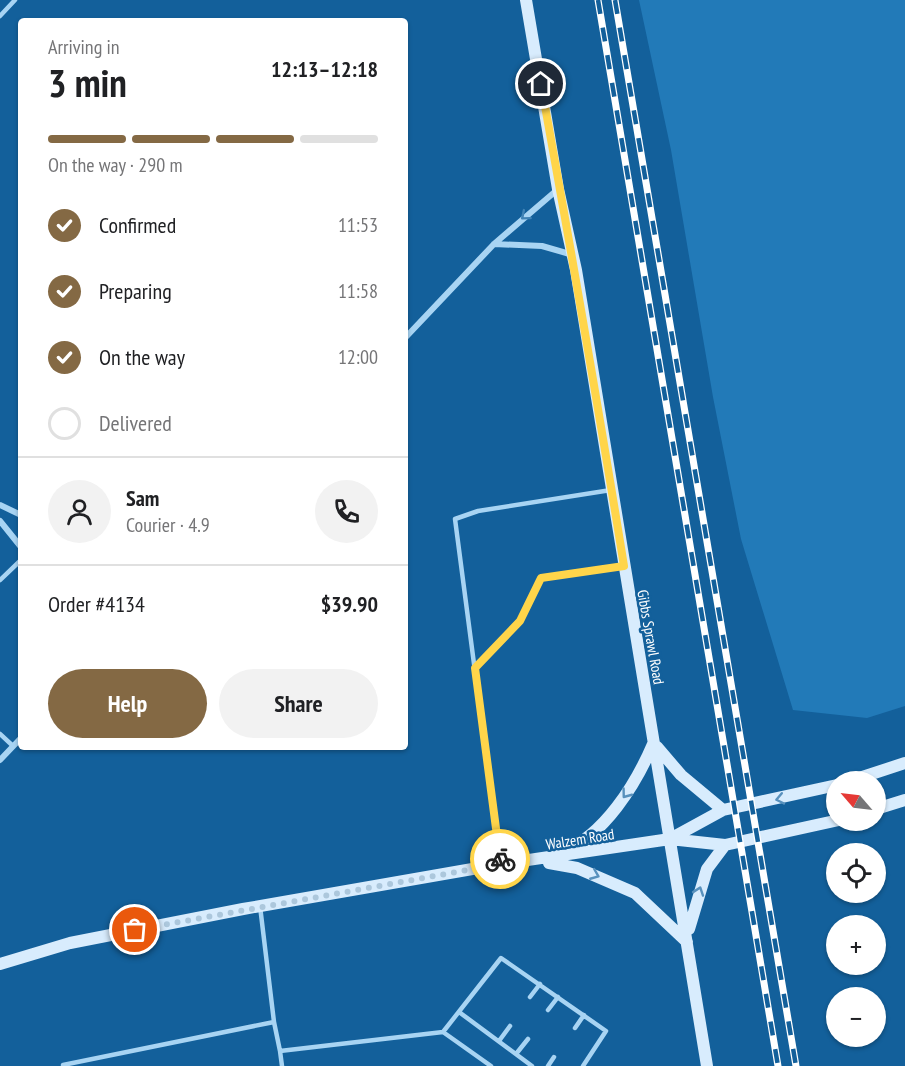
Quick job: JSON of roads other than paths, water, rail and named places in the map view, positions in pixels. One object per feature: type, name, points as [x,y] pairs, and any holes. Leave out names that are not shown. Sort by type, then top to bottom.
[{"type":"main road","name":"Gibbs Sprawl Road","points":[[526,0],[558,189],[573,255],[707,1066]]},
{"type":"main road","points":[[539,861],[577,846],[612,812],[642,769],[654,743],[681,775],[723,810]]},
{"type":"main road","points":[[881,771],[905,763]]},
{"type":"main road","name":"Walzem Road","points":[[670,839],[723,810],[826,787]]},
{"type":"main road","points":[[886,806],[905,800]]},
{"type":"main road","name":"Walzem Road","points":[[0,964],[70,943],[260,906],[501,864],[539,861],[670,839],[725,845],[826,823]]},
{"type":"main road","points":[[687,942],[698,890],[707,869],[725,845]]},
{"type":"main road","points":[[539,861],[577,868],[636,893],[687,942]]},
{"type":"street","points":[[408,335],[494,244],[524,215],[558,189]]},
{"type":"street","points":[[494,244],[542,246],[573,255]]},
{"type":"street","points":[[0,505],[18,514]]},
{"type":"street","points":[[0,521],[18,544]]},
{"type":"street","points":[[0,760],[18,741]]},
{"type":"lane","points":[[0,16],[15,0]]},
{"type":"lane","points":[[501,864],[455,519],[478,511],[612,489]]},
{"type":"lane","points":[[0,580],[18,563]]},
{"type":"lane","points":[[475,668],[520,621],[541,578],[624,566]]},
{"type":"lane","points":[[0,734],[13,746]]},
{"type":"lane","points":[[260,906],[274,1022],[282,1066]]},
{"type":"lane","points":[[442,1032],[501,958],[606,1031],[583,1066]]},
{"type":"lane","points":[[530,997],[540,984]]},
{"type":"lane","points":[[548,1010],[558,997]]},
{"type":"lane","points":[[459,1012],[532,1066]]},
{"type":"lane","points":[[575,1028],[584,1016]]},
{"type":"lane","points":[[62,1066],[274,1022]]},
{"type":"lane","points":[[498,1041],[510,1026]]},
{"type":"lane","points":[[280,1051],[442,1032],[491,1066]]},
{"type":"lane","points":[[516,1054],[528,1039]]},
{"type":"lane","points":[[548,1066],[554,1057]]},
{"type":"railway","points":[[598,0],[778,1066]]},
{"type":"railway","points":[[615,0],[796,1066]]}]
